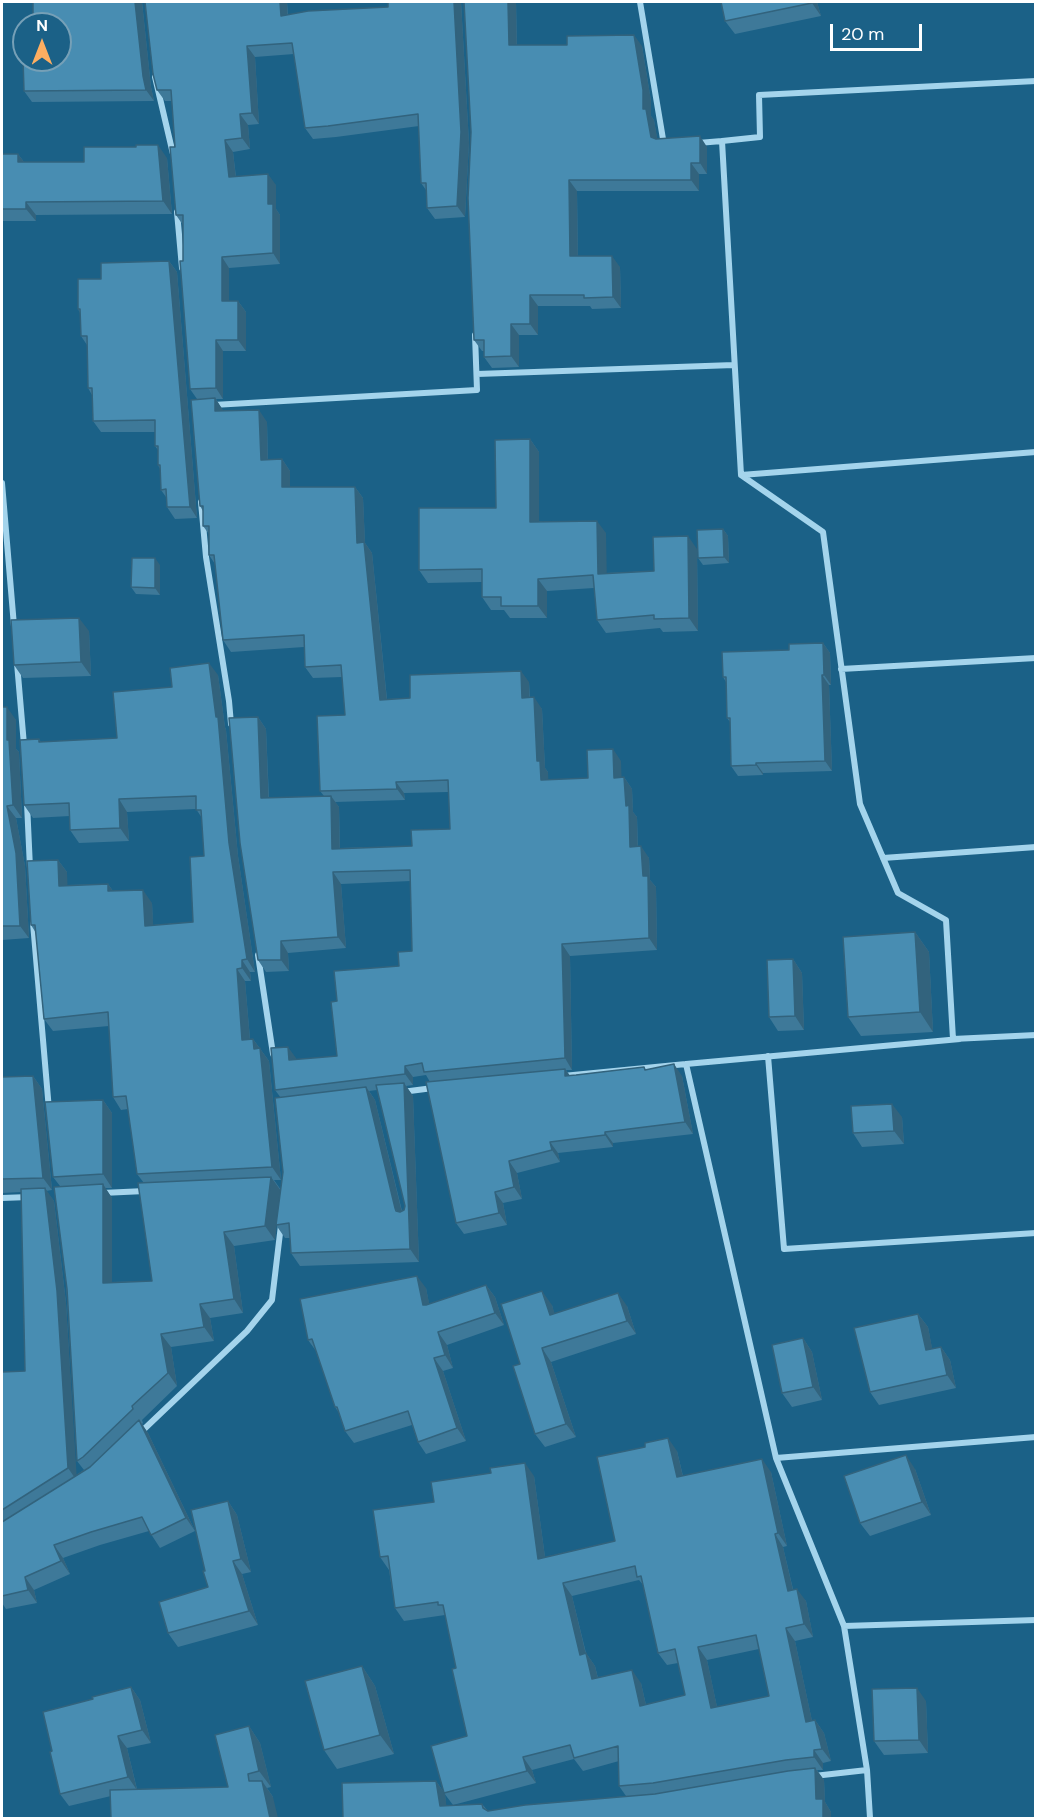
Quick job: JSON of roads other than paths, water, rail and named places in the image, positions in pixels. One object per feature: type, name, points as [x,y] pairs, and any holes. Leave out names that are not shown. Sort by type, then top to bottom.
[{"type":"street","points":[[640,2],[663,145],[675,144]]},
{"type":"street","points":[[154,65],[156,86],[173,163]]},
{"type":"street","points":[[687,144],[760,137],[759,95],[1035,81]]},
{"type":"street","points":[[722,141],[741,475]]},
{"type":"street","points":[[177,208],[183,277]]},
{"type":"street","points":[[205,405],[477,390],[475,327]]},
{"type":"street","points":[[477,374],[734,365]]},
{"type":"street","points":[[741,475],[1035,452]]},
{"type":"street","points":[[741,475],[823,532],[860,804],[898,893],[946,920],[953,1039],[960,1039]]},
{"type":"street","points":[[2,483],[15,633]]},
{"type":"street","points":[[201,499],[206,557],[229,701],[232,737]]},
{"type":"street","points":[[17,656],[24,751]]},
{"type":"street","points":[[842,669],[1035,658]]},
{"type":"street","points":[[27,797],[31,879]]},
{"type":"street","points":[[883,858],[1035,847]]},
{"type":"street","points":[[33,914],[49,1114]]},
{"type":"street","points":[[257,948],[274,1064]]},
{"type":"street","points":[[556,1076],[960,1039],[1035,1035]]},
{"type":"street","points":[[768,1056],[783,1249],[1035,1233]]},
{"type":"street","points":[[686,1064],[728,1246]]},
{"type":"street","points":[[686,1064],[776,1458],[844,1626],[867,1770],[870,1818]]},
{"type":"street","points":[[390,1093],[438,1088]]},
{"type":"street","points":[[93,1194],[150,1191]]},
{"type":"street","points":[[2,1198],[36,1196]]},
{"type":"street","points":[[138,1435],[247,1331],[272,1300],[282,1219]]},
{"type":"street","points":[[776,1458],[1035,1437]]},
{"type":"street","points":[[844,1626],[1035,1620]]},
{"type":"street","points":[[808,1777],[867,1770]]}]
